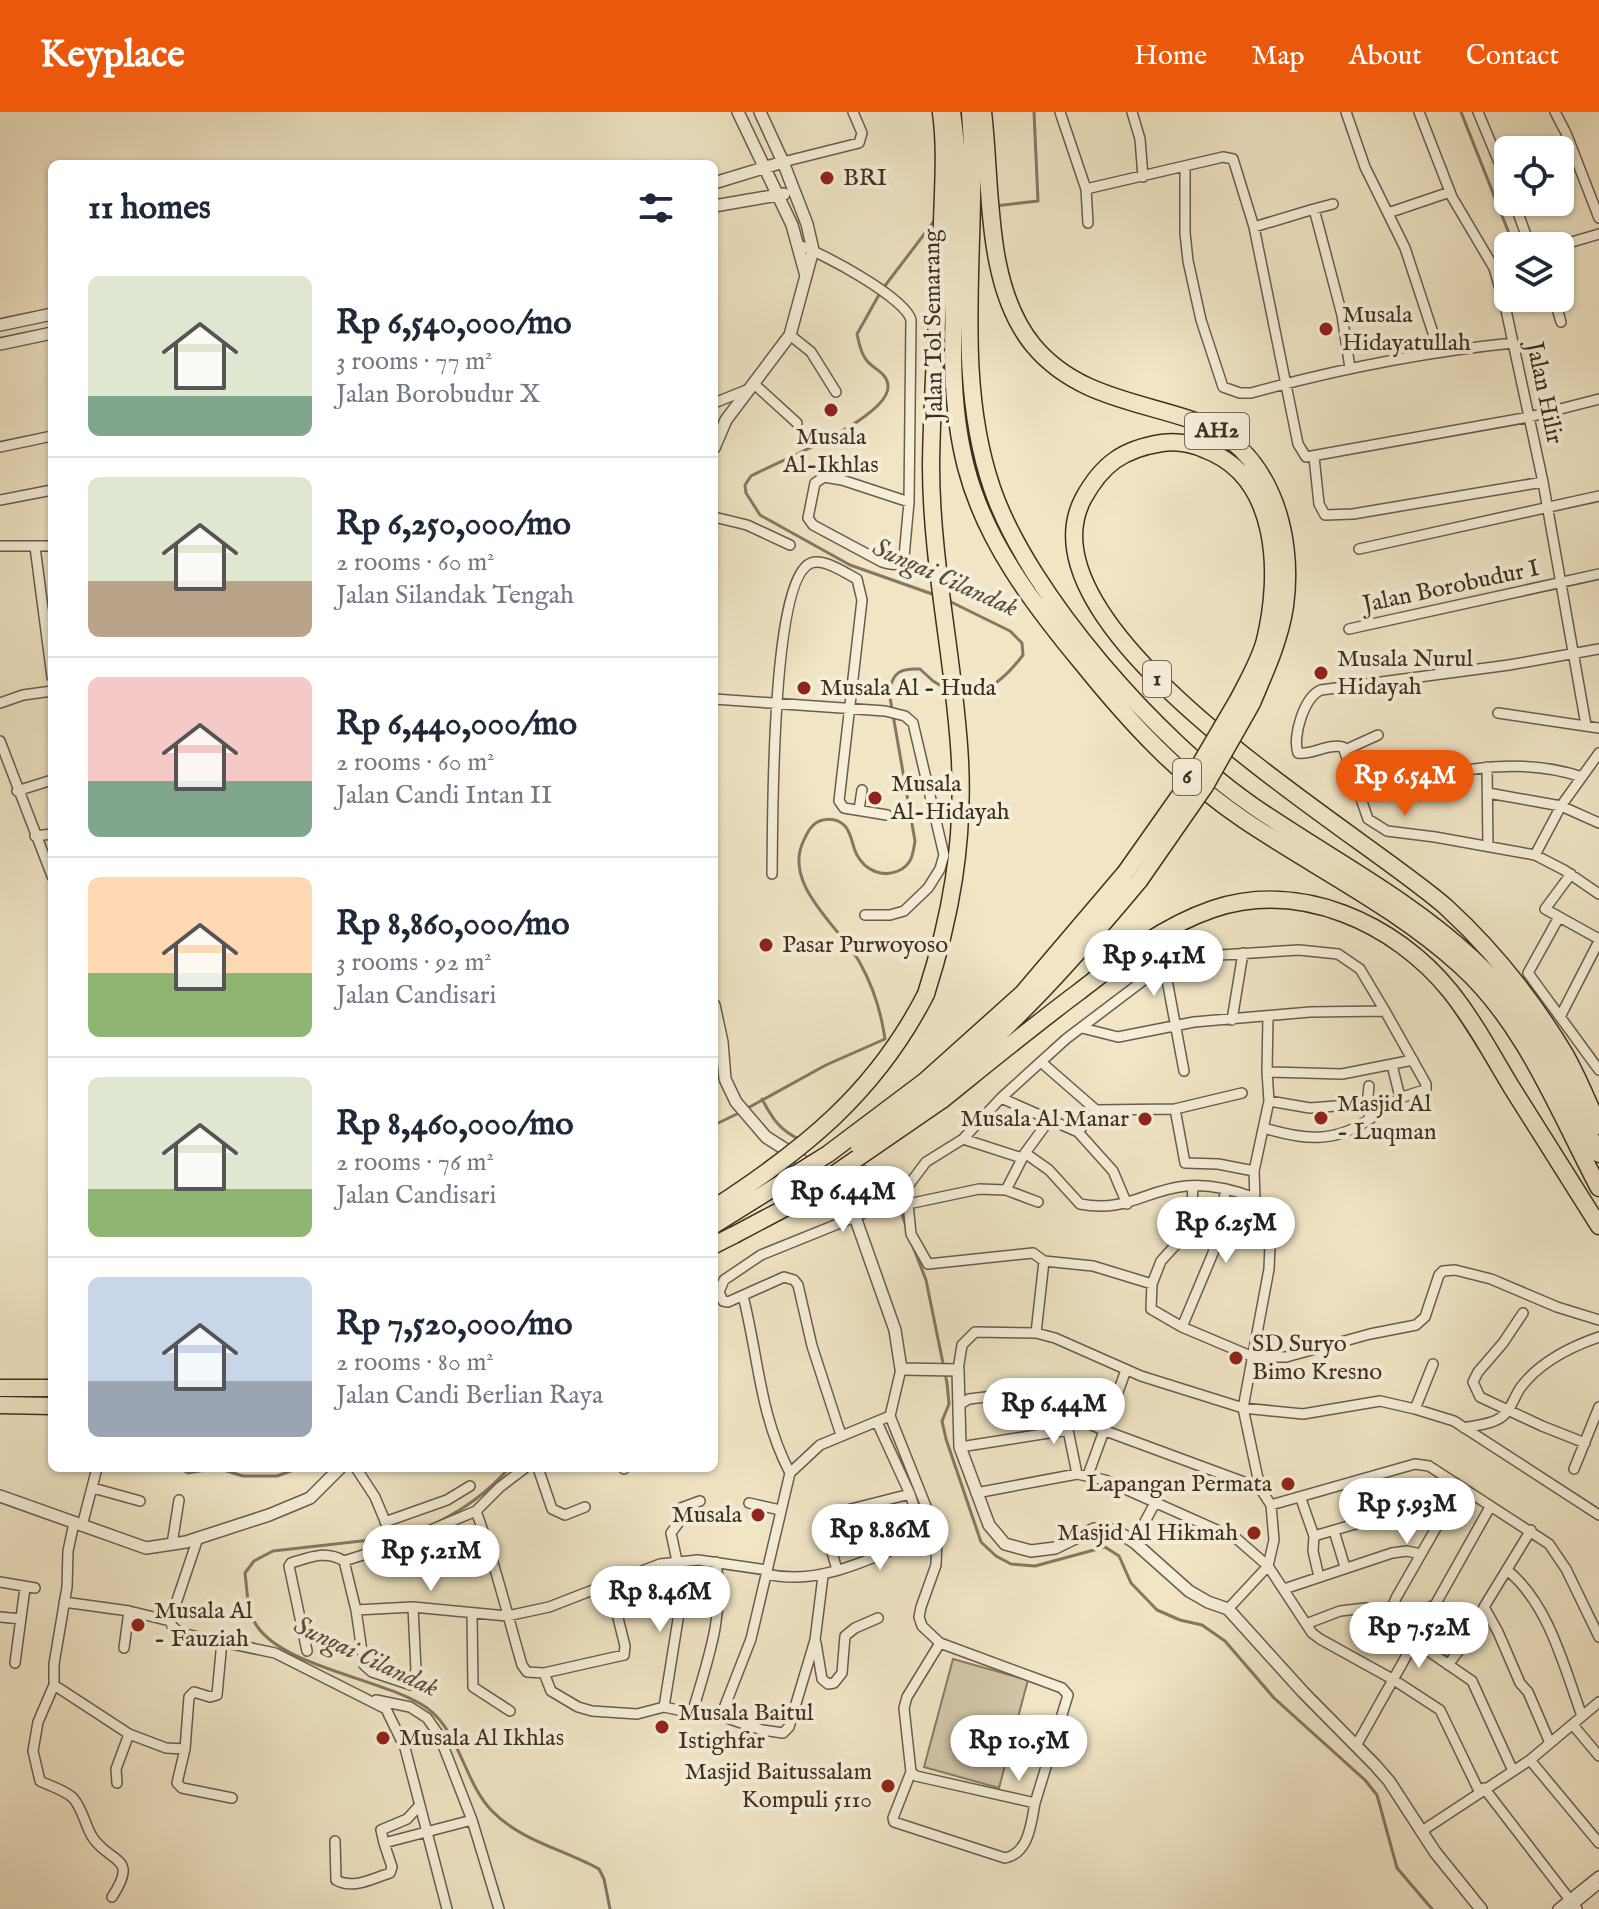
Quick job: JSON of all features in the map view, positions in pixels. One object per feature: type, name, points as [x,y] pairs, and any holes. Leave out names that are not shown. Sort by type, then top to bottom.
[{"type":"highway","points":[[718,1205],[818,1133],[856,1097],[887,1059],[926,994],[942,945],[954,889],[960,825],[960,760],[936,561],[931,468],[944,166],[941,112]]},
{"type":"highway","name":"Jalan Tol Semarang","points":[[952,112],[973,181]]},
{"type":"highway","name":"Jalan Tol Semarang","points":[[970,112],[973,181],[964,256],[956,417],[966,468],[983,517],[1007,561],[1051,626],[1154,748],[1207,794],[1404,919],[1464,969],[1505,1017],[1542,1076],[1599,1188]]},
{"type":"highway","name":"AH2","points":[[983,112],[973,181],[1005,294],[1032,344],[1070,378],[1112,398],[1197,422],[1225,435],[1244,451],[1265,479],[1281,518],[1287,562],[1286,591],[1275,648],[1246,701]]},
{"type":"highway","name":"Jalan Tol Semarang","points":[[964,256],[971,376],[983,454],[1004,516],[1050,597],[1101,663],[1205,769],[1252,805],[1414,908],[1475,960],[1517,1008],[1557,1071],[1599,1154]]},
{"type":"highway","name":"1","points":[[718,1243],[785,1208],[934,1091],[1132,877],[1192,778],[1246,701],[1272,604],[1274,559],[1262,510],[1253,488],[1240,470],[1220,455],[1194,445],[1167,442],[1136,448],[1112,461],[1094,478],[1080,505],[1074,531],[1079,569],[1089,594],[1114,632],[1158,680],[1205,722],[1444,906],[1485,945],[1527,997],[1564,1053],[1599,1126]]},
{"type":"highway","name":"1","points":[[718,1223],[934,1091],[1041,1020],[1142,945],[1214,909],[1255,901],[1297,902],[1334,910],[1365,921],[1421,959],[1451,992],[1476,1028],[1599,1226]]},
{"type":"highway","points":[[0,1388],[44,1397]]},
{"type":"highway","points":[[0,1405],[44,1397]]},
{"type":"street","points":[[738,112],[778,195],[798,245],[806,276]]},
{"type":"street","points":[[718,439],[726,420],[790,335],[813,250],[807,224],[760,112]]},
{"type":"street","points":[[718,182],[859,143],[862,133],[853,112]]},
{"type":"street","points":[[1060,112],[1086,189],[1088,223]]},
{"type":"street","points":[[1132,112],[1140,139],[1143,177]]},
{"type":"street","points":[[1346,112],[1365,167],[1405,248],[1439,351]]},
{"type":"street","name":"Jalan Hilir","points":[[1419,112],[1450,192],[1494,268]]},
{"type":"street","points":[[1478,112],[1494,150]]},
{"type":"street","points":[[1555,112],[1599,218]]},
{"type":"street","points":[[1086,189],[1223,157],[1233,159],[1254,227],[1300,450],[1306,457],[1529,417],[1599,399]]},
{"type":"street","points":[[1185,166],[1188,261],[1218,379],[1230,391],[1251,393],[1350,368],[1439,351],[1513,343]]},
{"type":"street","points":[[718,205],[794,192]]},
{"type":"street","points":[[1388,213],[1450,192]]},
{"type":"street","points":[[1254,227],[1333,204]]},
{"type":"street","points":[[1314,209],[1342,315],[1350,368]]},
{"type":"street","points":[[1574,241],[1599,234]]},
{"type":"street","points":[[798,245],[813,250],[889,295],[904,306],[911,320],[909,502],[904,557],[893,565],[813,525],[808,518],[815,483],[824,477],[909,502]]},
{"type":"street","name":"Jalan Hilir","points":[[1505,312],[1547,508]]},
{"type":"street","points":[[1558,312],[1561,322]]},
{"type":"street","points":[[0,325],[48,315]]},
{"type":"street","points":[[0,344],[48,334]]},
{"type":"street","points":[[790,335],[811,352],[836,392]]},
{"type":"street","points":[[718,401],[751,386]]},
{"type":"street","points":[[751,386],[797,423]]},
{"type":"street","points":[[0,447],[48,437]]},
{"type":"street","points":[[1314,457],[1319,504],[1325,515],[1353,514],[1543,482]]},
{"type":"street","points":[[0,500],[48,491]]},
{"type":"street","points":[[1359,549],[1599,496]]},
{"type":"street","name":"Jalan Borobudur I","points":[[1547,508],[1561,584]]},
{"type":"street","points":[[718,518],[747,525],[790,545]]},
{"type":"street","points":[[0,546],[48,546]]},
{"type":"street","points":[[35,547],[48,646]]},
{"type":"street","points":[[772,874],[775,704],[791,595],[803,568],[816,562],[857,579],[861,591],[839,801],[844,808],[887,815]]},
{"type":"street","name":"Jalan Borobudur I","points":[[1349,629],[1599,574]]},
{"type":"street","points":[[1561,584],[1586,725]]},
{"type":"street","points":[[1597,889],[1535,855],[1387,831],[1368,819],[1345,750],[1339,745],[1306,754],[1296,751],[1305,704],[1309,697],[1321,690],[1497,667],[1599,649]]},
{"type":"street","points":[[0,703],[23,695],[48,692]]},
{"type":"street","points":[[718,699],[885,711],[905,716],[913,723],[944,855],[940,869],[928,888],[904,911],[890,915],[865,915]]},
{"type":"street","points":[[1498,713],[1599,728]]},
{"type":"street","points":[[1345,750],[1378,735]]},
{"type":"street","points":[[0,741],[48,867]]},
{"type":"street","points":[[1535,855],[1561,806],[1599,753]]},
{"type":"street","points":[[1362,797],[1412,782],[1515,764],[1558,768],[1582,777]]},
{"type":"street","points":[[1487,767],[1488,846]]},
{"type":"street","points":[[17,791],[48,781]]},
{"type":"street","points":[[859,810],[862,790]]},
{"type":"street","points":[[1488,793],[1561,806],[1599,823]]},
{"type":"street","points":[[35,836],[48,834]]},
{"type":"street","points":[[1560,1017],[1599,940],[1545,907],[1571,874]]},
{"type":"street","points":[[1559,917],[1528,973],[1599,1070]]},
{"type":"street","points":[[841,1435],[812,1346],[798,1285],[789,1277],[778,1279],[736,1301],[723,1301],[719,1292],[724,1280],[761,1255],[897,1197],[926,1162],[963,1139],[1001,1098],[1041,1062],[1173,958],[1310,949],[1338,954],[1360,969],[1413,1060],[1426,1090],[1400,1097],[1348,1132],[1310,1139],[1265,1124]]},
{"type":"street","points":[[1232,1020],[1243,953]]},
{"type":"street","points":[[1164,964],[1184,1071]]},
{"type":"street","points":[[1082,1028],[1118,1037],[1176,1026],[1310,1012],[1385,1011]]},
{"type":"street","points":[[1228,1609],[1268,1566],[1274,1540],[1271,1505],[1260,1488],[1243,1408],[1269,1269],[1270,1245],[1265,1220],[1255,1198],[1254,1171],[1269,1101],[1268,1017]]},
{"type":"street","points":[[718,1024],[722,1042],[720,1081],[766,1137],[799,1158],[844,1200],[855,1217],[895,1330],[901,1369],[890,1416],[937,1534],[936,1565],[919,1617],[928,1635],[940,1643],[1067,1691],[1069,1699],[1023,1849],[1014,1856],[1005,1858],[894,1822],[911,1772],[904,1708],[940,1643]]},
{"type":"street","points":[[1267,1072],[1342,1074],[1413,1060]]},
{"type":"street","points":[[1041,1062],[1096,1110],[1175,1109],[1242,1093]]},
{"type":"street","points":[[1392,1065],[1400,1097]]},
{"type":"street","points":[[1369,1086],[1367,1106],[1370,1119]]},
{"type":"street","points":[[1001,1098],[1078,1132],[1113,1171],[1127,1204]]},
{"type":"street","points":[[1269,1101],[1310,1108],[1349,1105]]},
{"type":"street","points":[[1175,1109],[1185,1163],[1218,1164],[1254,1171]]},
{"type":"street","points":[[1078,1132],[1096,1110]]},
{"type":"street","points":[[1006,1190],[1023,1155],[1050,1119]]},
{"type":"street","points":[[963,1139],[1023,1155],[1049,1170],[1080,1204],[1113,1207],[1156,1193],[1193,1186],[1226,1189],[1255,1198]]},
{"type":"street","points":[[1193,1186],[1191,1220],[1161,1261],[1152,1284],[1151,1309],[1182,1327],[1253,1357],[1298,1355],[1350,1339],[1416,1325],[1425,1317],[1443,1271],[1455,1270],[1491,1279],[1557,1307],[1599,1320]]},
{"type":"street","points":[[897,1197],[908,1204],[979,1189],[1006,1190],[1038,1202]]},
{"type":"street","points":[[1182,1327],[1213,1253],[1226,1189]]},
{"type":"street","points":[[908,1204],[911,1234],[928,1264],[1033,1253],[1044,1261],[1093,1266],[1152,1284]]},
{"type":"street","points":[[1036,1333],[1044,1261]]},
{"type":"street","points":[[743,1296],[766,1413],[790,1473]]},
{"type":"street","points":[[1523,1313],[1478,1372],[1473,1382],[1474,1390],[1480,1397],[1585,1443]]},
{"type":"street","points":[[1481,1909],[1435,1852],[1389,1781],[1228,1609],[1189,1591],[1134,1542],[1115,1530],[1094,1529],[1055,1548],[1031,1551],[1005,1544],[989,1525],[960,1447],[960,1404],[954,1370],[962,1345],[975,1332],[1036,1333],[1055,1338],[1126,1370],[1243,1408],[1303,1414],[1380,1401],[1454,1421],[1599,1515]]},
{"type":"street","points":[[1464,1428],[1488,1423],[1506,1414],[1520,1388],[1542,1367],[1567,1349],[1599,1337]]},
{"type":"street","points":[[1415,1409],[1433,1364]]},
{"type":"street","points":[[901,1369],[954,1370]]},
{"type":"street","points":[[1088,1475],[1126,1370]]},
{"type":"street","points":[[960,1404],[969,1399],[1019,1393],[1046,1398],[1069,1415],[1103,1430],[1260,1488]]},
{"type":"street","points":[[1574,1469],[1599,1407]]},
{"type":"street","points":[[1069,1415],[1068,1430],[1077,1474]]},
{"type":"street","points":[[721,1716],[751,1639],[790,1473],[810,1452],[841,1435],[890,1416]]},
{"type":"street","points":[[356,1610],[413,1607],[507,1616],[549,1607],[649,1567],[677,1561],[716,1562],[780,1577],[823,1576],[925,1540],[910,1494],[877,1422]]},
{"type":"street","points":[[960,1447],[1068,1430]]},
{"type":"street","points":[[1271,1505],[1422,1464],[1549,1544],[1566,1569],[1599,1637]]},
{"type":"street","points":[[96,1472],[68,1551],[68,1579],[54,1664],[54,1685],[38,1722],[33,1751],[40,1781],[72,1796],[93,1838],[120,1862],[123,1881],[112,1897]]},
{"type":"street","points":[[0,1496],[146,1548],[198,1538],[269,1515],[310,1498],[336,1472]]},
{"type":"street","points":[[359,1472],[375,1497],[394,1544]]},
{"type":"street","points":[[344,1561],[476,1511],[520,1472]]},
{"type":"street","points":[[539,1472],[552,1509],[558,1514],[565,1515],[585,1507]]},
{"type":"street","points":[[976,1493],[1077,1474],[1088,1475],[1237,1539],[1268,1566],[1312,1633],[1440,1710],[1482,1790],[1572,1905]]},
{"type":"street","points":[[387,1526],[447,1500],[470,1486]]},
{"type":"street","points":[[1387,1620],[1396,1598],[1460,1486]]},
{"type":"street","points":[[93,1488],[140,1501]]},
{"type":"street","points":[[839,1512],[910,1494]]},
{"type":"street","points":[[1301,1499],[1314,1536],[1313,1551],[1319,1577]]},
{"type":"street","points":[[172,1544],[179,1500]]},
{"type":"street","points":[[664,1707],[680,1607],[677,1561],[671,1533],[679,1522],[680,1510],[700,1501]]},
{"type":"street","points":[[749,1503],[780,1510]]},
{"type":"street","points":[[1134,1542],[1155,1503]]},
{"type":"street","points":[[1357,1744],[1490,1507]]},
{"type":"street","points":[[1314,1536],[1404,1510],[1422,1510],[1442,1519]]},
{"type":"street","points":[[476,1511],[493,1555],[507,1616],[527,1672],[544,1673],[624,1655],[625,1646],[609,1582]]},
{"type":"street","points":[[823,1520],[837,1570]]},
{"type":"street","points":[[1448,1665],[1475,1629],[1484,1607],[1531,1530]]},
{"type":"street","points":[[1334,1531],[1345,1567]]},
{"type":"street","points":[[198,1538],[170,1621],[172,1626],[180,1633],[275,1653],[354,1694],[410,1707],[430,1722],[439,1735],[472,1820],[499,1909]]},
{"type":"street","points":[[1284,1589],[1401,1551],[1421,1554]]},
{"type":"street","points":[[307,1651],[289,1566],[291,1563],[320,1555],[334,1555],[344,1561],[356,1610],[364,1665],[372,1672],[411,1685],[416,1670],[413,1607]]},
{"type":"street","points":[[692,1714],[718,1625],[720,1584],[716,1562]]},
{"type":"street","points":[[1507,1570],[1522,1582],[1549,1629],[1582,1716]]},
{"type":"street","points":[[544,1673],[551,1691],[578,1707],[592,1711],[637,1714],[664,1707],[692,1714],[721,1716],[778,1734],[786,1731],[815,1640],[823,1576]]},
{"type":"street","points":[[0,1582],[30,1588],[21,1619],[15,1663]]},
{"type":"street","points":[[64,1602],[129,1611],[170,1621]]},
{"type":"street","points":[[1432,1606],[1475,1629]]},
{"type":"street","points":[[1306,1624],[1359,1607],[1387,1620],[1472,1681],[1513,1771]]},
{"type":"street","points":[[1484,1607],[1520,1683],[1528,1692],[1550,1743]]},
{"type":"street","points":[[124,1648],[129,1611]]},
{"type":"street","points":[[472,1614],[473,1687],[510,1711]]},
{"type":"street","points":[[0,1617],[21,1619]]},
{"type":"street","points":[[815,1640],[822,1679],[828,1684],[834,1683],[842,1673],[845,1636],[878,1618]]},
{"type":"street","points":[[222,1641],[217,1695],[210,1697],[194,1692],[189,1697],[185,1749],[177,1785],[232,1798]]},
{"type":"street","points":[[54,1685],[129,1734],[166,1748],[185,1749]]},
{"type":"street","points":[[368,1699],[386,1709],[405,1748],[447,1909]]},
{"type":"street","points":[[1422,1831],[1530,1760],[1599,1702]]},
{"type":"street","points":[[1573,1725],[1599,1756]]},
{"type":"street","points":[[117,1783],[116,1769],[129,1734]]},
{"type":"street","points":[[1530,1760],[1599,1843]]},
{"type":"street","points":[[911,1772],[916,1776],[1035,1803]]},
{"type":"street","points":[[335,1841],[336,1880],[347,1885],[390,1873],[392,1867],[381,1830],[407,1819],[419,1806]]},
{"type":"street","points":[[384,1843],[472,1820]]},
{"type":"street","points":[[1572,1905],[1599,1876]]},
{"type":"street","points":[[1558,1909],[1572,1905],[1599,1884]]},
{"type":"shaded area","points":[[1445,1614],[1468,1627],[1450,1658],[1427,1645]]},
{"type":"shaded area","points":[[953,1659],[1028,1680],[999,1788],[924,1767]]},
{"type":"waterway","points":[[995,206],[1038,201],[1034,112]]},
{"type":"waterway","points":[[1461,112],[1508,232]]},
{"type":"waterway","points":[[884,287],[935,220]]},
{"type":"waterway","name":"Sungai Cilandak","points":[[880,293],[857,334],[865,358],[887,381],[884,398],[871,412],[830,438],[751,476],[745,485],[746,493],[760,515],[850,565],[935,595]]},
{"type":"waterway","name":"Sungai Cilandak","points":[[949,601],[1010,631],[1022,643],[1023,655],[996,683],[978,692],[959,694]]},
{"type":"waterway","name":"Sungai Cilandak","points":[[746,1109],[826,1065],[885,1039],[876,1000],[865,972],[807,890],[799,858],[810,828],[819,821],[832,819],[845,826],[857,855],[869,868],[886,874],[906,866],[915,841],[889,692],[898,673],[913,669],[920,669],[948,690]]},
{"type":"waterway","points":[[762,1099],[777,1123],[801,1140]]},
{"type":"waterway","name":"Sungai Cilandak","points":[[718,1123],[739,1113]]},
{"type":"waterway","points":[[860,1164],[885,1182],[896,1199],[907,1229]]},
{"type":"waterway","points":[[912,1244],[926,1280],[947,1383],[949,1404],[942,1421],[946,1439],[981,1542],[996,1556],[1011,1564],[1035,1566],[1105,1547],[1119,1556],[1131,1583],[1157,1610],[1202,1625],[1225,1641],[1274,1698],[1365,1780],[1377,1795],[1397,1868],[1432,1909]]},
{"type":"waterway","points":[[186,1472],[194,1472]]},
{"type":"waterway","points":[[230,1472],[243,1476],[277,1476],[288,1472]]},
{"type":"waterway","name":"Sungai Cilandak","points":[[436,1523],[476,1499],[505,1472]]},
{"type":"waterway","name":"Sungai Cilandak","points":[[414,1532],[397,1537],[273,1551],[254,1561],[245,1573],[254,1621],[266,1637],[285,1650],[385,1688],[427,1708],[447,1730],[475,1786],[492,1811],[516,1830],[599,1869],[610,1909]]},
{"type":"waterway","name":"Sungai Cilandak","points":[[382,1538],[394,1536]]},
{"type":"place","name":"BRI","points":[[827,178]]},
{"type":"place","name":"Musala Hidayatullah","points":[[1326,329]]},
{"type":"place","name":"Musala Al-Ikhlas","points":[[831,410]]},
{"type":"place","name":"Musala Nurul Hidayah","points":[[1321,673]]},
{"type":"place","name":"Musala Al - Huda","points":[[804,688]]},
{"type":"place","name":"Musala Al-Hidayah","points":[[875,798]]},
{"type":"place","name":"Pasar Purwoyoso","points":[[766,945]]},
{"type":"place","name":"Masjid Al - Luqman","points":[[1321,1118]]},
{"type":"place","name":"Musala Al Manar","points":[[1145,1119]]},
{"type":"place","name":"SD Suryo Bimo Kresno","points":[[1236,1358]]},
{"type":"place","name":"Lapangan Permata","points":[[1288,1484]]},
{"type":"place","name":"Musala","points":[[758,1515]]},
{"type":"place","name":"Masjid Al Hikmah","points":[[1254,1533]]},
{"type":"place","name":"Musala Al - Fauziah","points":[[138,1625]]},
{"type":"place","name":"Musala Baitul Istighfar","points":[[662,1727]]},
{"type":"place","name":"Musala Al Ikhlas","points":[[383,1738]]},
{"type":"place","name":"Masjid Baitussalam Kompuli 5110","points":[[888,1786]]}]
